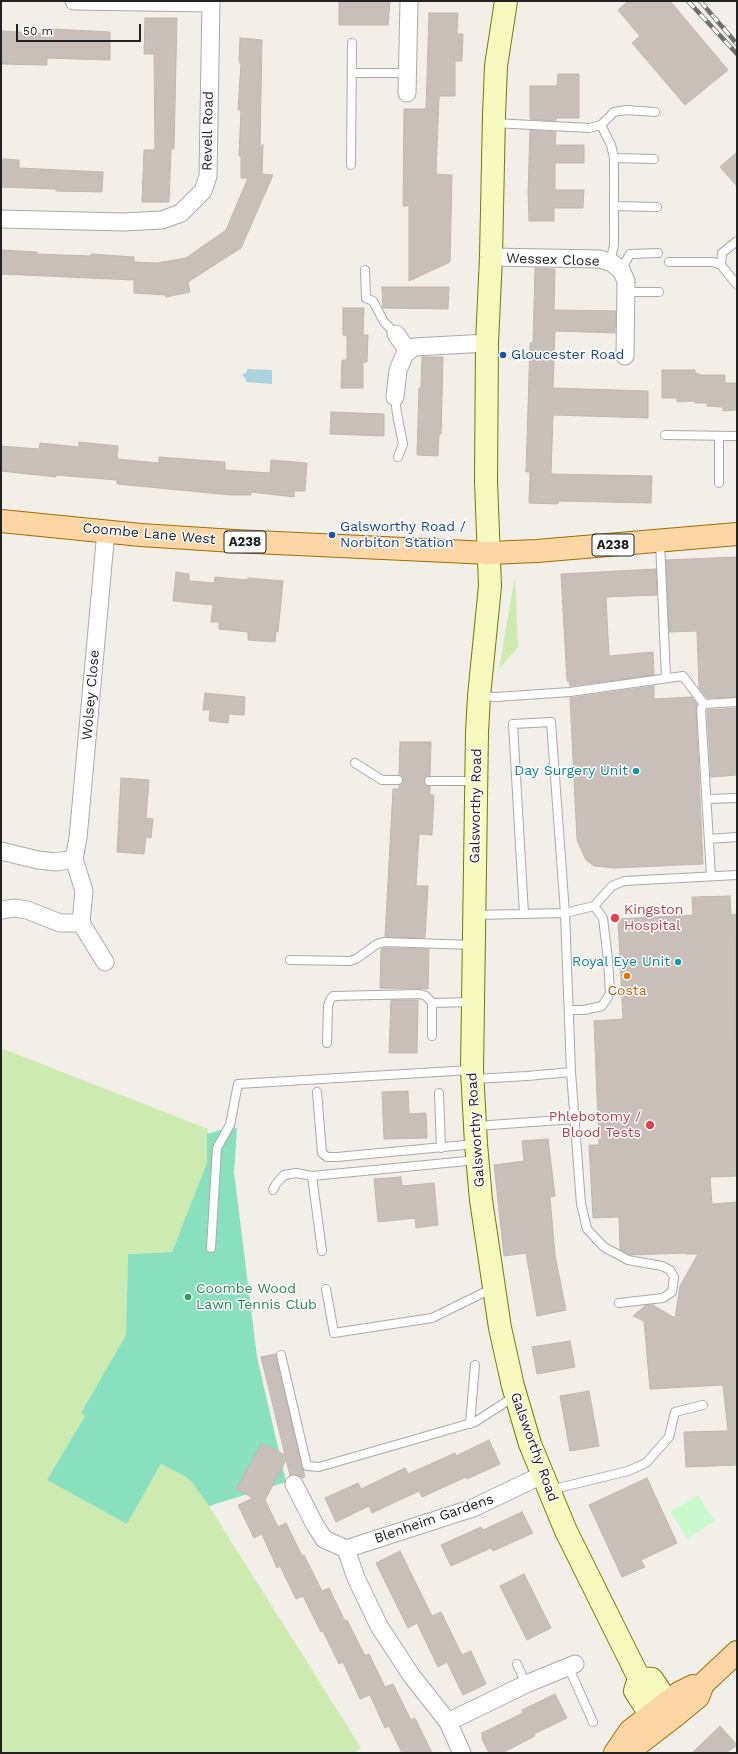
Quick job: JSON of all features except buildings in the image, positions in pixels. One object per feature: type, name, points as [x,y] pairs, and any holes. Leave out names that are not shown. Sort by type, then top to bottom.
[{"type":"main road","name":"Coombe Lane West","points":[[1,521],[234,541],[490,553]]},
{"type":"main road","name":"A238","points":[[490,553],[737,534]]},
{"type":"main road","points":[[617,1751],[630,1731],[654,1722],[672,1708],[688,1688],[703,1684],[737,1652]]},
{"type":"street","points":[[74,1],[211,2]]},
{"type":"street","points":[[407,93],[409,1]]},
{"type":"street","points":[[490,553],[486,482],[487,343],[492,257],[496,66],[506,1]]},
{"type":"street","name":"Revell Road","points":[[1,219],[123,222],[162,220],[181,213],[203,191],[208,176],[211,2]]},
{"type":"street","name":"Wessex Close","points":[[492,257],[600,259],[615,266]]},
{"type":"street","points":[[615,266],[626,281],[625,356]]},
{"type":"street","points":[[396,334],[408,351]]},
{"type":"street","points":[[396,397],[398,370],[408,351],[414,347],[487,343]]},
{"type":"street","name":"Wolsey Close","points":[[81,923],[84,891],[74,859],[78,838],[106,531]]},
{"type":"street","name":"Galsworthy Road","points":[[490,553],[490,586],[479,696],[474,915],[472,1074],[481,1200],[500,1328],[515,1396],[530,1444],[545,1483],[573,1544],[639,1678],[635,1691],[654,1722]]},
{"type":"street","points":[[1,851],[38,860],[56,862],[74,859]]},
{"type":"street","points":[[1,910],[15,908],[27,910],[60,923],[81,923],[104,962]]},
{"type":"street","name":"Blenheim Gardens","points":[[346,1549],[545,1483]]},
{"type":"street","points":[[294,1484],[314,1525],[324,1539],[346,1549],[356,1578],[379,1626],[411,1675],[448,1722],[462,1753]]},
{"type":"street","points":[[448,1722],[526,1684],[572,1665]]},
{"type":"street","points":[[639,1678],[652,1679],[672,1708]]},
{"type":"lane","points":[[351,165],[352,43]]},
{"type":"lane","points":[[352,73],[407,72]]},
{"type":"lane","points":[[494,123],[589,128],[601,125],[614,112],[626,110],[655,112]]},
{"type":"lane","points":[[601,125],[614,158],[615,266]]},
{"type":"lane","points":[[614,158],[654,159]]},
{"type":"lane","points":[[614,206],[657,207]]},
{"type":"lane","points":[[721,265],[722,253],[737,241]]},
{"type":"lane","points":[[615,266],[630,254],[658,253]]},
{"type":"lane","points":[[669,262],[713,262],[721,265],[737,285]]},
{"type":"lane","points":[[365,270],[366,298],[373,301],[384,322],[396,334]]},
{"type":"lane","points":[[627,292],[659,292]]},
{"type":"lane","points":[[396,397],[402,444],[398,457]]},
{"type":"lane","points":[[666,435],[737,436]]},
{"type":"lane","points":[[719,436],[719,483]]},
{"type":"lane","points":[[660,541],[666,678]]},
{"type":"lane","points":[[479,696],[496,697],[570,692],[683,676],[704,704]]},
{"type":"lane","points":[[704,704],[737,702]]},
{"type":"lane","points":[[704,704],[701,709],[712,876]]},
{"type":"lane","points":[[524,914],[513,724],[551,722],[565,913],[570,1072],[581,1204],[587,1229],[604,1247],[628,1260],[662,1266],[670,1270],[674,1277],[672,1292],[663,1298],[619,1303]]},
{"type":"lane","points":[[355,763],[382,780],[398,780]]},
{"type":"lane","points":[[429,781],[476,782]]},
{"type":"lane","points":[[707,799],[737,798]]},
{"type":"lane","points":[[709,838],[737,837]]},
{"type":"lane","points":[[474,915],[565,913],[594,906],[612,886],[624,881],[737,875]]},
{"type":"lane","points":[[568,1010],[584,1010],[602,1006],[610,994],[608,960],[602,918],[594,906]]},
{"type":"lane","points":[[290,960],[350,961],[356,959],[377,944],[384,942],[474,945]]},
{"type":"lane","points":[[327,1043],[328,1006],[330,1000],[334,996],[420,994],[426,996],[432,1003],[432,1036]]},
{"type":"lane","points":[[432,1003],[473,1002]]},
{"type":"lane","points":[[211,1248],[217,1148],[230,1125],[238,1084],[472,1074],[527,1076],[570,1072]]},
{"type":"lane","points":[[317,1092],[322,1153],[327,1157],[441,1148],[476,1143]]},
{"type":"lane","points":[[439,1093],[441,1148]]},
{"type":"lane","points":[[273,1190],[284,1175],[296,1173],[312,1176],[476,1143],[575,1119]]},
{"type":"lane","points":[[312,1176],[322,1251]]},
{"type":"lane","points":[[326,1289],[334,1333],[432,1318],[494,1288]]},
{"type":"lane","points":[[281,1355],[307,1466],[319,1467],[470,1424],[495,1411],[515,1396]]},
{"type":"lane","points":[[470,1424],[475,1365]]},
{"type":"lane","points":[[545,1483],[628,1471],[646,1463],[669,1437],[675,1412],[703,1404]]},
{"type":"lane","points":[[517,1664],[526,1684]]},
{"type":"lane","points":[[572,1665],[593,1722]]},
{"type":"green space","points":[[515,576],[518,647],[499,669]]},
{"type":"green space","points":[[1,1048],[208,1129],[207,1163],[172,1252],[128,1254],[126,1335],[81,1413],[86,1415],[47,1480],[127,1524],[161,1464],[191,1481],[209,1506],[361,1748],[355,1753],[1,1753]]},
{"type":"green space","name":"Coombe Wood Lawn Tennis Club","points":[[237,1128],[234,1172],[257,1357],[286,1482],[209,1506],[191,1481],[161,1464],[127,1524],[47,1480],[85,1416],[81,1413],[126,1335],[128,1254],[172,1252],[207,1163],[207,1134],[223,1129]]},
{"type":"green space","points":[[698,1495],[715,1521],[688,1539],[670,1512]]},
{"type":"water","points":[[247,369],[272,370],[272,384],[246,382],[246,379],[242,375],[247,372]]},
{"type":"railway","points":[[688,1],[737,54]]},
{"type":"railway","points":[[700,1],[737,44]]},
{"type":"place","name":"Gloucester Road","points":[[503,355]]},
{"type":"place","name":"Galsworthy Road / Norbiton Station","points":[[332,535]]},
{"type":"place","name":"Day Surgery Unit","points":[[636,771]]},
{"type":"place","name":"Kingston Hospital","points":[[615,918]]},
{"type":"place","name":"Royal Eye Unit","points":[[678,962]]},
{"type":"place","name":"Costa","points":[[627,976]]},
{"type":"place","name":"Phlebotomy / Blood Tests","points":[[650,1125]]},
{"type":"place","name":"Coombe Wood Lawn Tennis Club","points":[[188,1297]]}]
